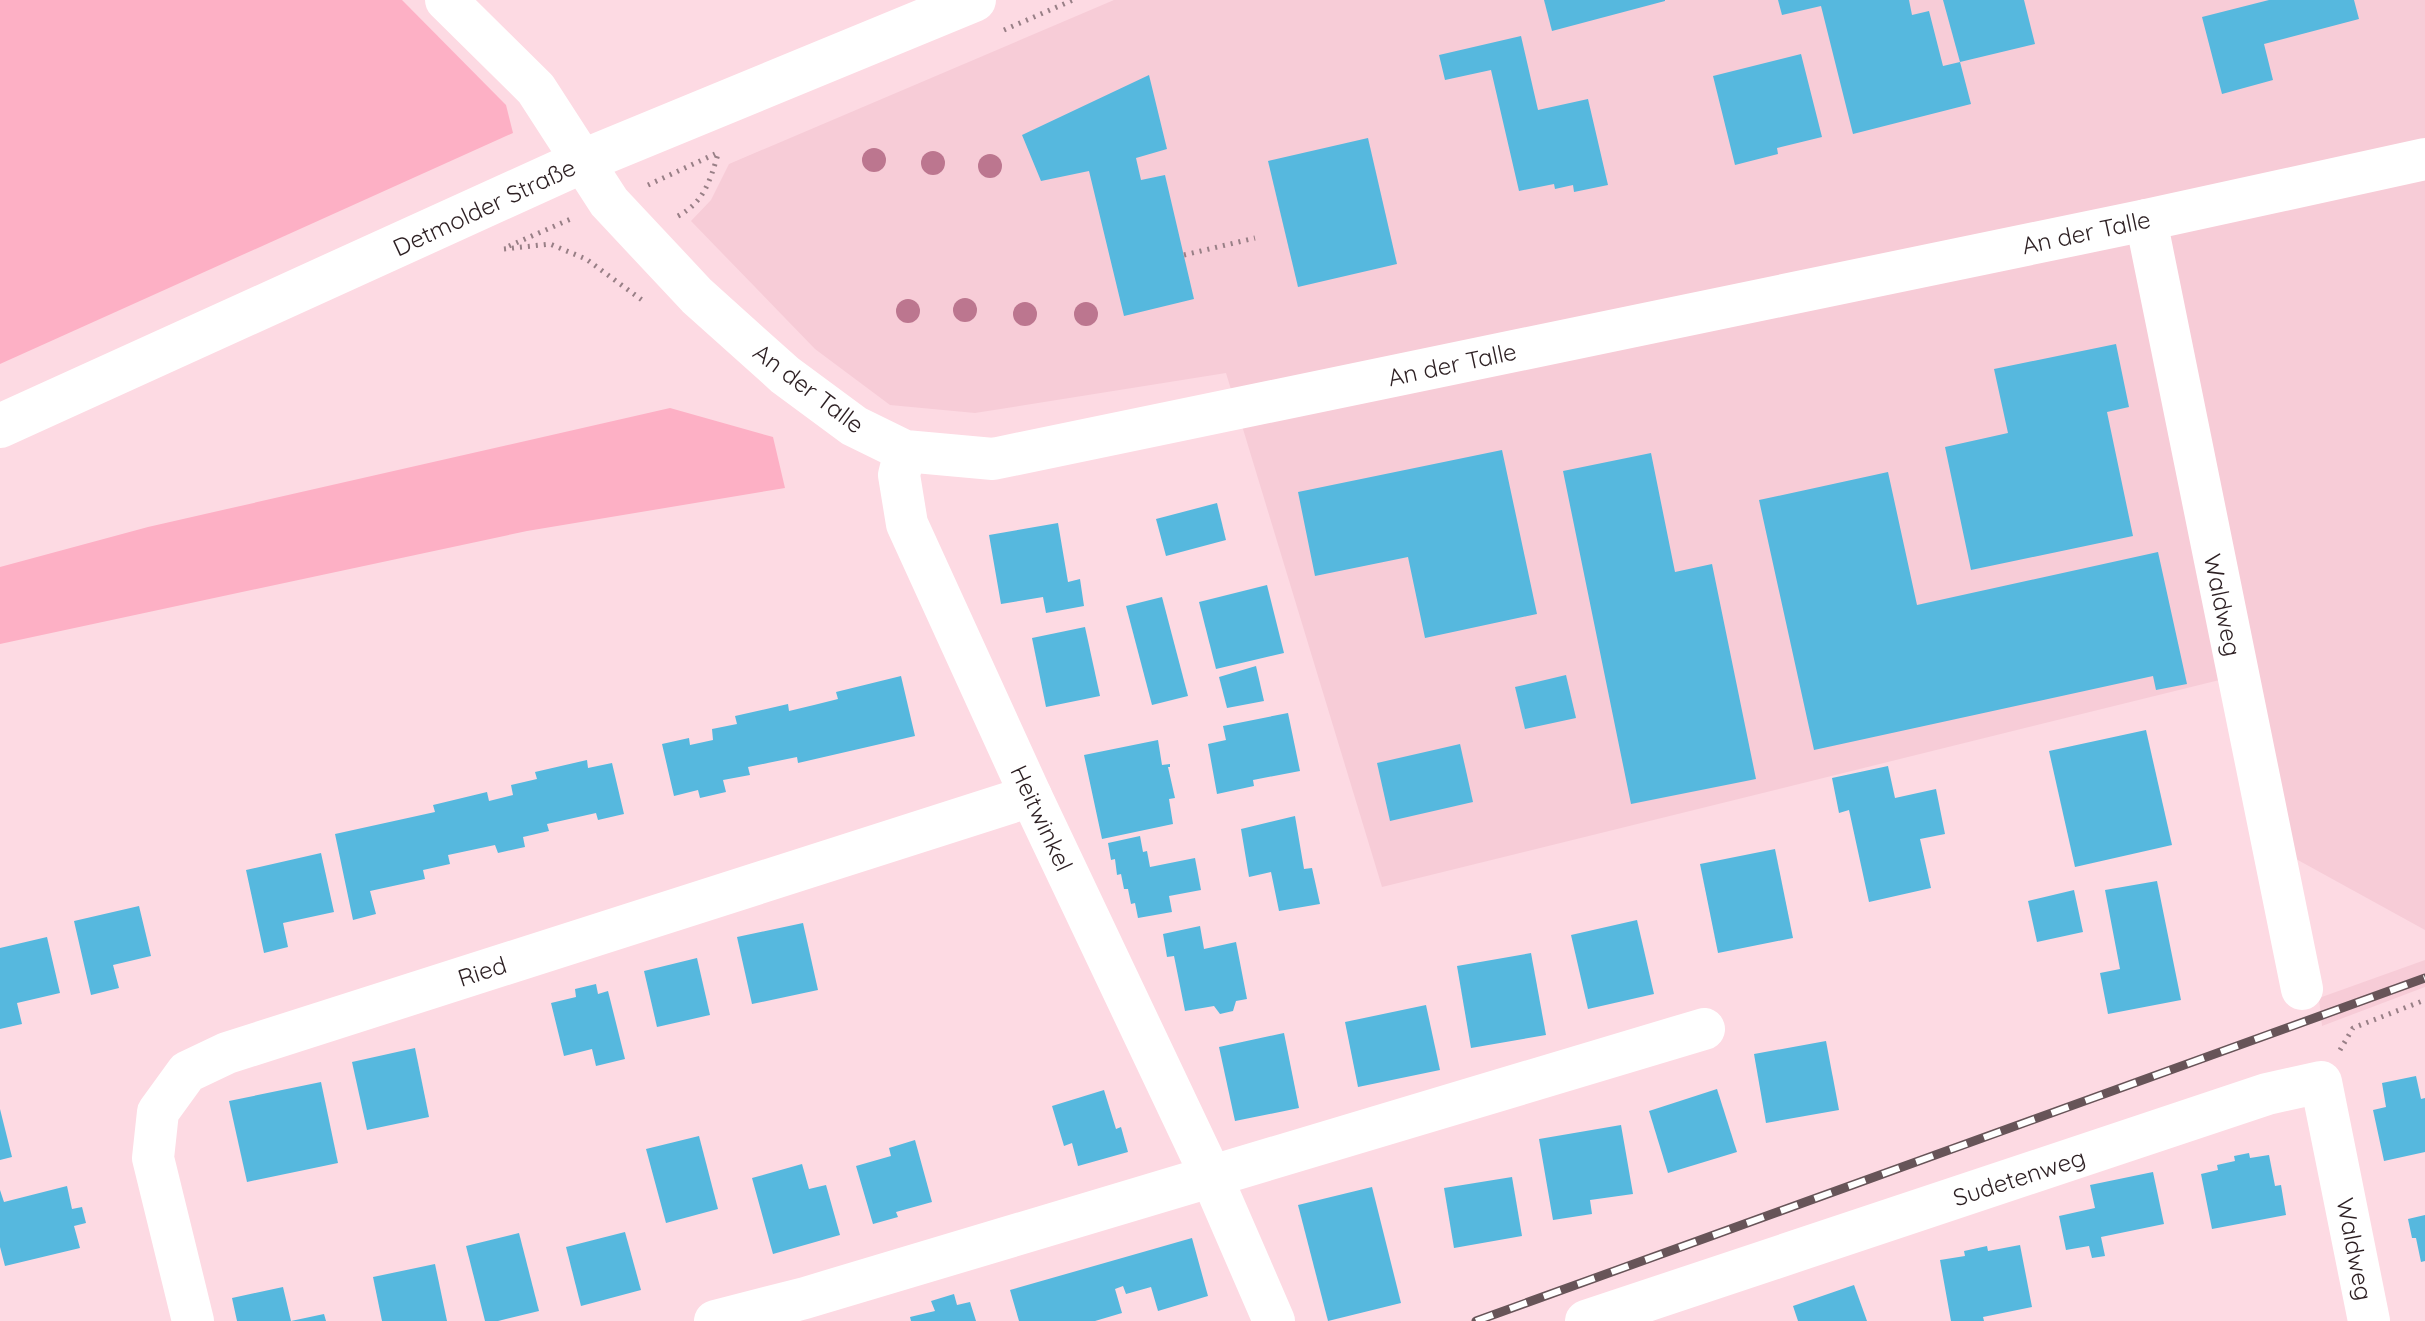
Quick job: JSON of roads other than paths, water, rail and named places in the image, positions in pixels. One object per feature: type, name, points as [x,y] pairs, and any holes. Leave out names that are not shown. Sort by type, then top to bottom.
[{"type":"street","name":"An der Talle","points":[[446,0],[536,89],[609,202],[697,296],[785,375],[854,426],[905,451],[993,459],[2146,220],[2425,159]]},
{"type":"street","name":"Detmolder Straße","points":[[0,426],[583,161],[974,0]]},
{"type":"street","name":"Waldweg","points":[[2146,220],[2302,989]]},
{"type":"street","name":"Heitwinkel","points":[[905,451],[899,475],[907,524],[1031,796],[1212,1178],[1274,1321]]},
{"type":"street","name":"Ried","points":[[193,1321],[153,1158],[158,1112],[187,1072],[242,1048],[1031,796]]},
{"type":"street","points":[[715,1321],[805,1298],[1212,1178],[1704,1029]]},
{"type":"street","name":"Waldweg","points":[[2321,1082],[2369,1321]]},
{"type":"street","name":"Sudetenweg","points":[[1586,1321],[2267,1094],[2321,1082]]},
{"type":"railway","points":[[1476,1321],[2425,978]]}]
